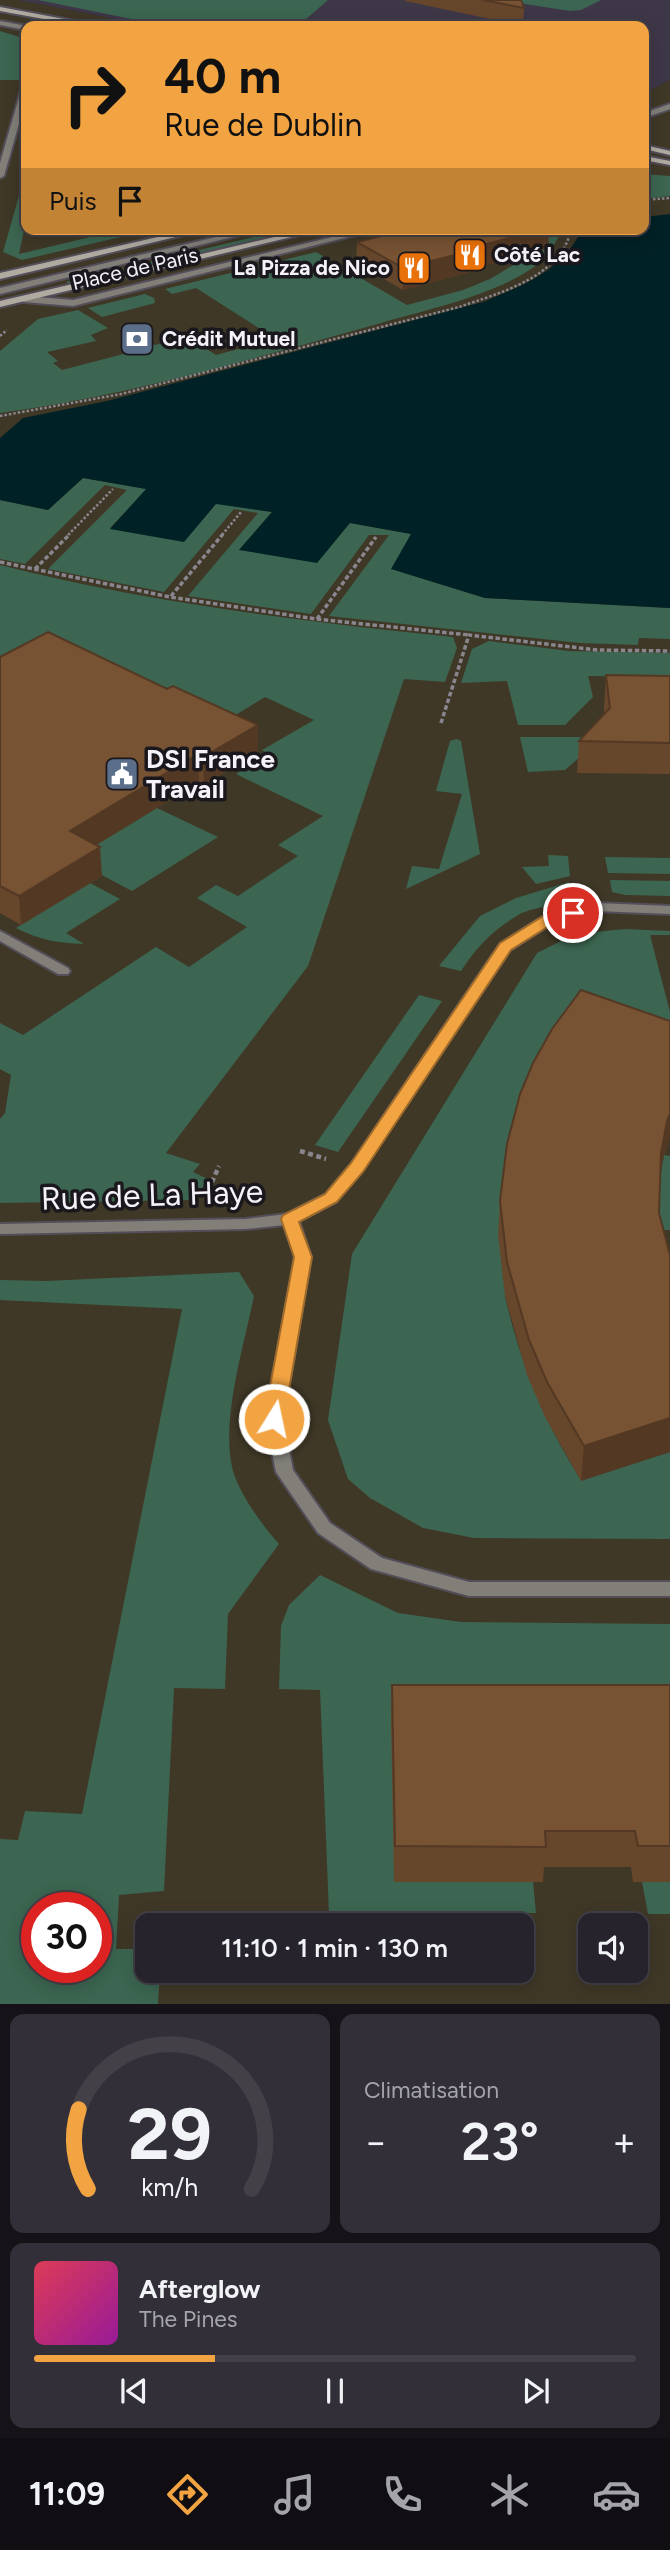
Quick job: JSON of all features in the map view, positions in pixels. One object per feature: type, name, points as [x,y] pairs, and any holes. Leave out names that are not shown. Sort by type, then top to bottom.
[{"type":"street","points":[[0,9],[64,21]]},
{"type":"street","points":[[0,23],[21,27]]},
{"type":"street","points":[[0,176],[21,104]]},
{"type":"street","points":[[649,114],[668,108]]},
{"type":"street","points":[[649,121],[668,108]]},
{"type":"street","points":[[0,140],[10,140]]},
{"type":"street","points":[[649,148],[670,153]]},
{"type":"street","points":[[649,160],[670,163]]},
{"type":"street","points":[[0,276],[179,235]]},
{"type":"street","points":[[5,290],[236,235]]},
{"type":"street","points":[[0,304],[296,235]]},
{"type":"street","name":"Place de Paris","points":[[24,299],[73,303],[351,235]]},
{"type":"street","points":[[0,283],[5,290],[24,299]]},
{"type":"street","points":[[289,1219],[331,1198],[357,1167],[505,947],[549,919],[596,907],[670,910]]},
{"type":"street","points":[[0,935],[63,971]]},
{"type":"street","name":"Rue de La Haye","points":[[0,1229],[223,1225],[289,1219],[303,1257],[274,1419],[285,1472],[324,1528],[377,1564],[469,1589],[670,1589]]},
{"type":"path","points":[[649,200],[670,198]]},
{"type":"path","points":[[0,416],[41,411],[118,395],[473,302],[540,273],[556,259],[570,235]]},
{"type":"path","points":[[34,569],[113,489]]},
{"type":"path","points":[[170,597],[241,512]]},
{"type":"path","points":[[316,619],[376,537]]},
{"type":"path","points":[[0,562],[170,597],[316,619],[597,650],[670,651]]},
{"type":"path","points":[[440,723],[469,635]]},
{"type":"path","points":[[300,1151],[331,1160]]},
{"type":"path","points":[[203,1202],[219,1166]]},
{"type":"shaded area","points":[[0,0],[19,0],[127,21],[21,21],[21,235],[649,235],[649,90],[670,80],[670,2004],[0,2004]]},
{"type":"shaded area","points":[[19,0],[670,0],[670,80],[649,90],[649,21],[127,21]]},
{"type":"shaded area","points":[[670,214],[670,608],[485,598],[391,569],[411,534],[350,523],[317,563],[239,550],[272,512],[216,504],[184,542],[110,529],[146,489],[83,478],[48,510],[0,500],[0,438],[23,418],[107,401],[483,302],[527,283],[553,266],[564,256],[579,235],[649,235],[649,216]]},
{"type":"green space","points":[[38,0],[328,0],[304,21],[141,21]]},
{"type":"green space","points":[[500,0],[601,0],[581,10],[570,11]]},
{"type":"green space","points":[[0,31],[21,37],[21,76],[20,80],[0,80]]},
{"type":"green space","points":[[649,174],[670,176],[670,196],[649,198]]},
{"type":"green space","points":[[21,189],[23,235],[19,254],[99,235],[129,235],[22,260],[3,252]]},
{"type":"green space","points":[[262,235],[279,235],[71,285],[66,282]]},
{"type":"green space","points":[[520,235],[560,235],[551,250],[534,267],[498,287],[457,302],[142,387],[0,413],[0,351],[38,319],[78,310],[108,328],[91,335],[96,341],[47,352],[58,361],[53,363],[62,370],[131,352],[124,346],[147,340],[155,345],[188,337],[216,355],[276,339],[196,288],[172,294],[165,289],[316,252],[407,305],[463,290],[490,279],[515,264],[506,259],[547,249]]},
{"type":"green space","points":[[145,294],[154,298],[155,303],[102,317],[88,308]]},
{"type":"green space","points":[[83,478],[147,489],[110,528],[215,503],[272,512],[239,550],[350,523],[412,534],[392,569],[485,598],[670,608],[670,639],[639,638],[638,645],[580,643],[329,616],[389,535],[369,535],[311,614],[188,596],[258,513],[234,509],[164,592],[48,569],[127,490],[105,485],[25,564],[0,559],[0,500],[48,510]]},
{"type":"green space","points":[[0,565],[169,600],[282,617],[453,637],[457,648],[445,682],[404,679],[308,966],[166,1153],[200,1164],[193,1172],[208,1179],[194,1200],[0,1203],[0,1119],[5,1113],[11,1075],[0,1069],[0,1023],[23,1035],[156,947],[189,967],[247,927],[197,898],[216,885],[238,896],[298,856],[278,845],[323,816],[236,774],[269,754],[262,750],[314,720],[265,697],[211,730],[0,757]]},
{"type":"green space","points":[[489,641],[569,651],[670,653],[670,677],[588,676],[593,697],[565,725],[518,725],[507,681],[461,683],[472,649]]},
{"type":"green space","points":[[520,737],[587,737],[589,749],[565,770],[528,772]]},
{"type":"green space","points":[[450,741],[461,741],[480,854],[406,889],[412,866],[439,869],[462,794],[436,791]]},
{"type":"green space","points":[[157,808],[218,837],[132,891],[41,843],[111,836]]},
{"type":"green space","points":[[548,855],[568,856],[570,876],[536,884],[522,867],[549,866]]},
{"type":"green space","points":[[605,857],[670,858],[670,874],[608,873]]},
{"type":"green space","points":[[610,880],[670,881],[670,896],[612,892]]},
{"type":"green space","points":[[569,882],[570,893],[565,898],[554,904],[526,911],[502,926],[480,946],[461,971],[439,966],[480,916],[516,898]]},
{"type":"green space","points":[[90,883],[120,899],[66,933],[84,944],[49,940],[16,928]]},
{"type":"green space","points":[[625,929],[670,931],[670,935],[650,935],[670,1012],[670,1056],[505,1296],[518,1345],[535,1391],[581,1480],[670,1452],[670,1539],[474,1538],[423,1528],[370,1498],[348,1479],[328,1420],[352,1254],[537,953],[575,934]]},
{"type":"green space","points":[[419,995],[442,1001],[338,1152],[315,1145]]},
{"type":"green space","points":[[664,1155],[670,1156],[670,1230],[655,1230],[655,1208]]},
{"type":"green space","points":[[239,1272],[254,1296],[231,1407],[230,1451],[233,1471],[246,1500],[279,1544],[228,1614],[225,1689],[174,1688],[164,1891],[119,1895],[116,1949],[135,1949],[135,1983],[159,1983],[158,2004],[0,2004],[0,1839],[18,1840],[25,1811],[82,1814],[182,1309],[0,1300],[0,1280],[46,1281]]},
{"type":"green space","points":[[320,1575],[398,1613],[461,1622],[670,1624],[670,1721],[395,1882],[533,1882],[536,1913],[329,1913],[320,1690],[279,1689],[281,1626],[289,1605]]},
{"type":"green space","points":[[642,1882],[670,1882],[670,1914],[648,1913]]},
{"type":"building","points":[[482,0],[521,0],[524,8]]},
{"type":"building","points":[[386,235],[521,235],[475,247],[479,249],[403,268],[357,242]]},
{"type":"building","points":[[48,632],[167,689],[173,686],[258,725],[203,757],[198,754],[70,831],[100,847],[19,896],[0,886],[0,657]]},
{"type":"building","points":[[606,675],[670,676],[670,743],[579,741],[610,708]]},
{"type":"building","points":[[581,990],[670,1021],[670,1114],[661,1153],[659,1213],[670,1255],[670,1418],[584,1446],[547,1382],[529,1340],[507,1262],[500,1201],[507,1144],[520,1094],[552,1029]]},
{"type":"building","points":[[392,1685],[670,1685],[670,1846],[638,1846],[635,1831],[545,1831],[546,1847],[395,1846]]},
{"type":"place","name":"Côté Lac","points":[[470,255]]},
{"type":"place","name":"La Pizza de Nico","points":[[414,268]]},
{"type":"place","name":"Crédit Mutuel","points":[[137,339]]},
{"type":"place","name":"DSI France Travail","points":[[122,774]]},
{"type":"route","points":[[274,1419],[303,1257],[289,1219],[331,1198],[357,1167],[505,947],[549,919],[573,913]]}]
